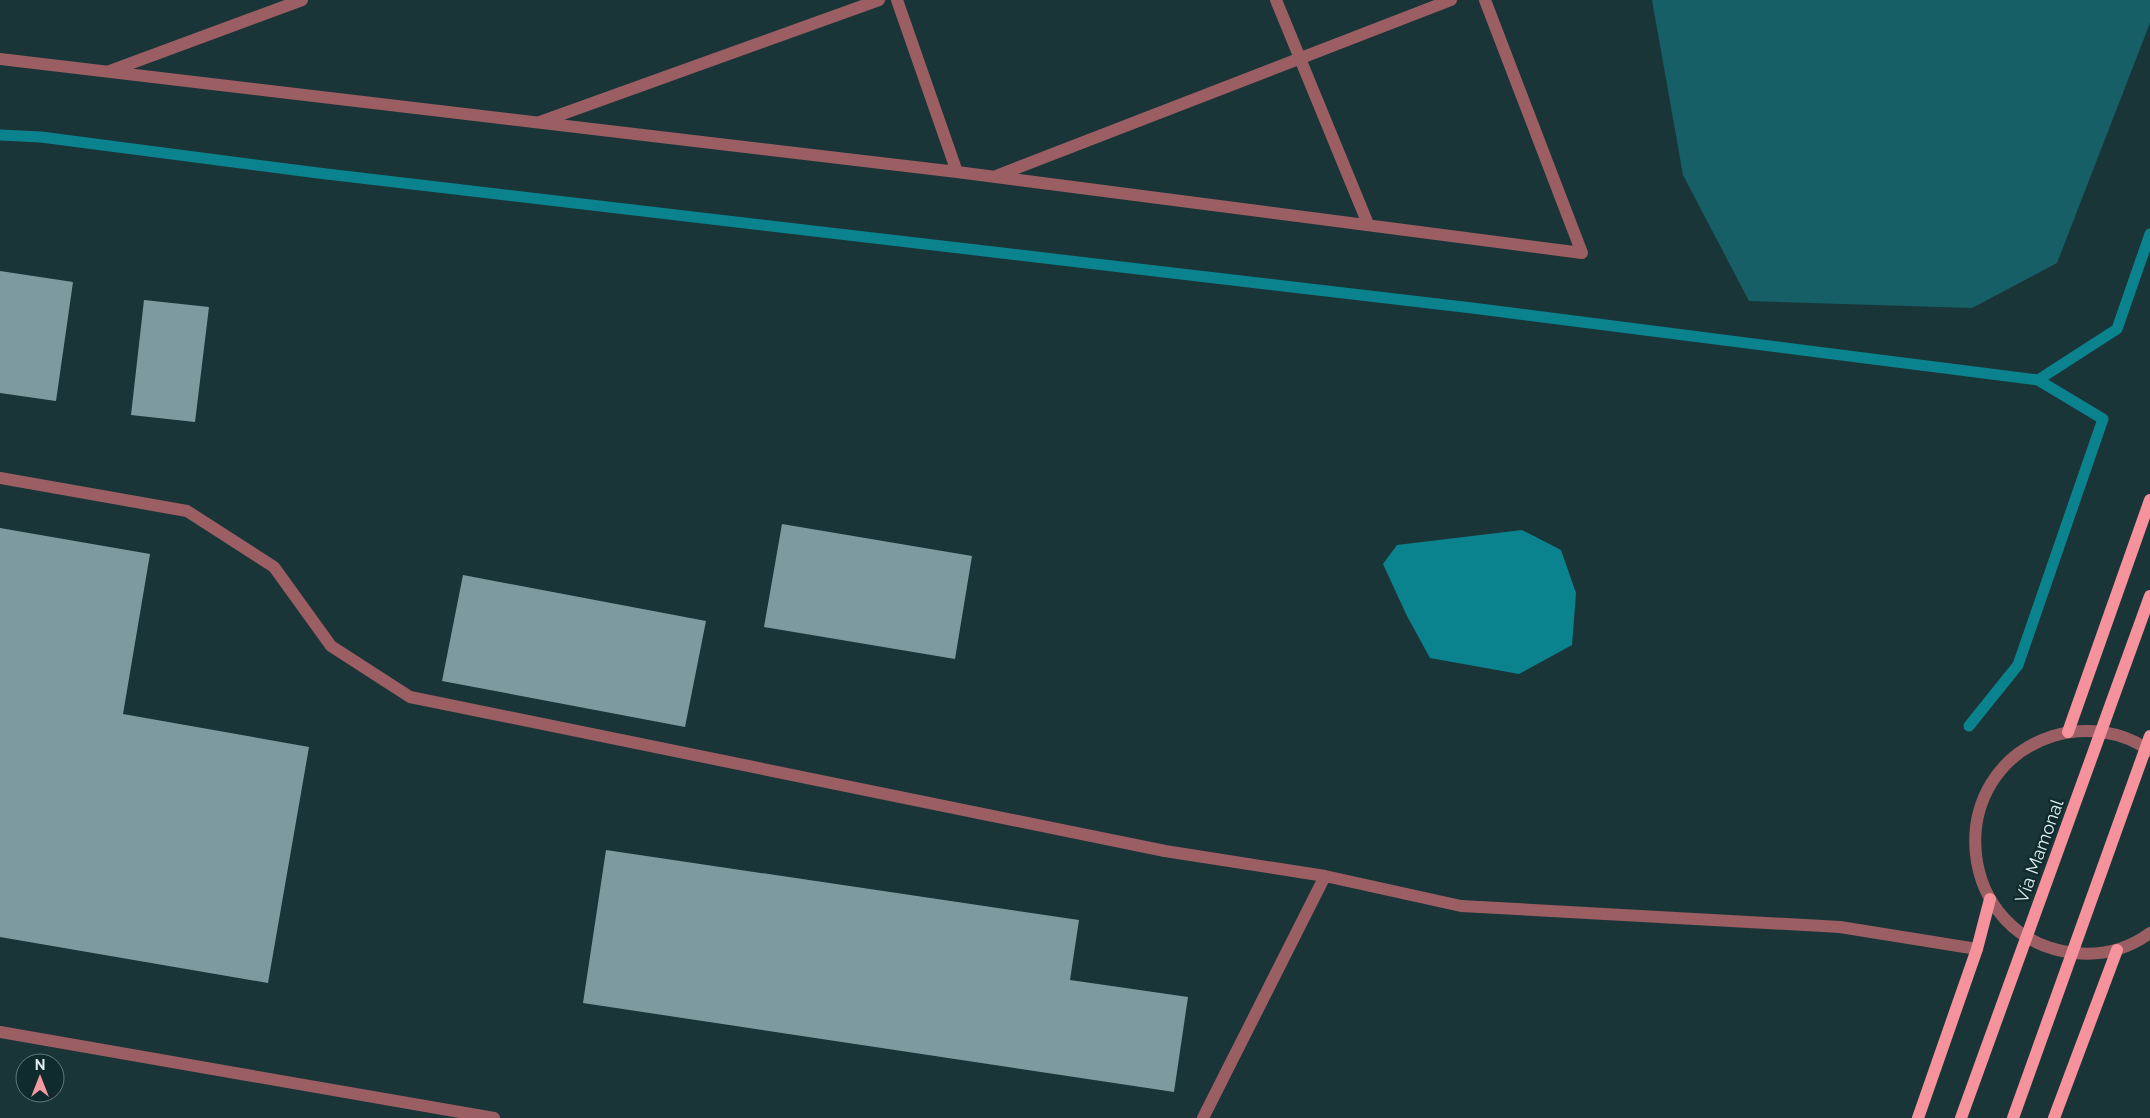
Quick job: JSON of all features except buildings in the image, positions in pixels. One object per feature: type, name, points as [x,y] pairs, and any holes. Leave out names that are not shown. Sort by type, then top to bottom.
[{"type":"main road","points":[[2068,732],[2150,500]]},
{"type":"main road","name":"Vía Mamonal","points":[[1961,1118],[2150,596]]},
{"type":"main road","points":[[2013,1118],[2150,736]]},
{"type":"main road","points":[[1918,1118],[1977,949],[1990,899]]},
{"type":"main road","points":[[2054,1118],[2118,950]]},
{"type":"street","points":[[108,72],[302,0]]},
{"type":"street","points":[[538,122],[879,0]]},
{"type":"street","points":[[897,0],[958,172]]},
{"type":"street","points":[[1276,0],[1368,224]]},
{"type":"street","points":[[994,177],[1451,0]]},
{"type":"street","points":[[0,59],[958,172],[1582,253],[1485,0]]},
{"type":"street","points":[[0,478],[187,511],[274,567],[331,646],[410,697],[1165,851],[1325,876],[1461,906],[1840,927],[1977,949]]},
{"type":"street","points":[[2150,751],[2139,743],[2104,732],[2068,732],[2038,741],[2012,758],[1992,781],[1979,809],[1974,840],[1978,871],[1990,899],[2010,925],[2034,941],[2061,951],[2089,954],[2118,950],[2137,942],[2150,933]]},
{"type":"street","points":[[1204,1118],[1325,876]]},
{"type":"street","points":[[2137,942],[2150,946]]},
{"type":"street","points":[[0,1032],[494,1118]]},
{"type":"shaded area","points":[[1652,0],[2150,0],[2150,23],[2057,263],[1972,308],[1749,301],[1683,175]]},
{"type":"shaded area","points":[[1522,530],[1561,550],[1576,593],[1572,645],[1519,674],[1430,658],[1407,616],[1383,564],[1397,545]]},
{"type":"waterway","points":[[0,135],[41,137],[318,173],[1472,308],[2038,380],[2103,419],[2018,665],[1969,726]]},
{"type":"waterway","points":[[2038,380],[2117,329],[2150,234]]}]
